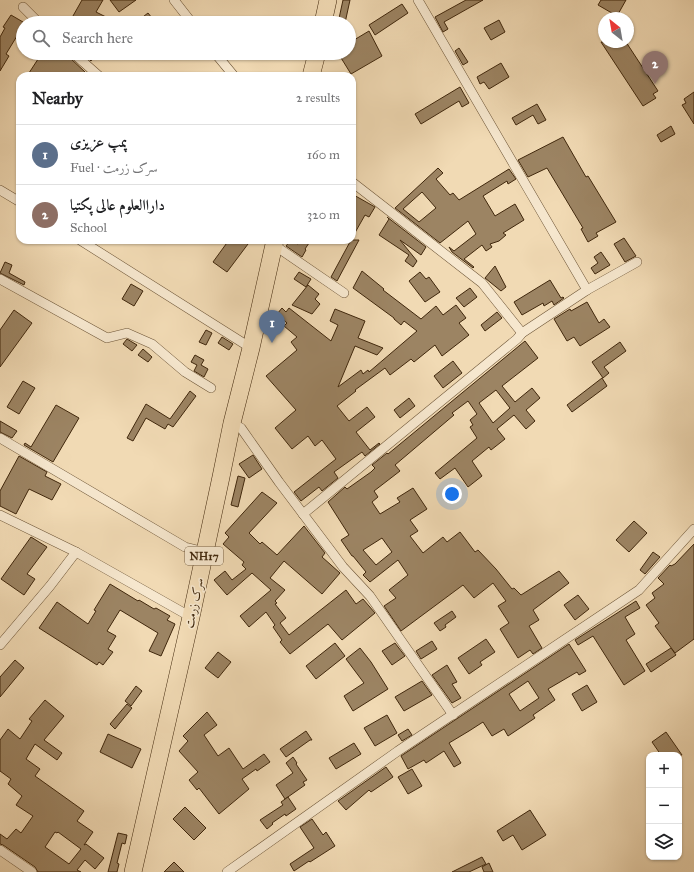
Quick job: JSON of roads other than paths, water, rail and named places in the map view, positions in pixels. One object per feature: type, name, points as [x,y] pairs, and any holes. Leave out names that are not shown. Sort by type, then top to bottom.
[{"type":"highway","points":[[325,16],[328,0]]},
{"type":"highway","points":[[313,72],[315,60]]},
{"type":"highway","name":"سرک زرمت","points":[[133,872],[191,617],[232,423],[251,348],[274,244]]},
{"type":"street","points":[[174,0],[187,16]]},
{"type":"street","points":[[418,0],[588,290]]},
{"type":"street","points":[[23,7],[32,16]]},
{"type":"street","points":[[81,60],[94,72]]},
{"type":"street","points":[[221,60],[231,72]]},
{"type":"street","points":[[356,185],[482,283],[522,333]]},
{"type":"street","points":[[0,190],[16,200]]},
{"type":"street","points":[[86,244],[251,348]]},
{"type":"street","points":[[277,244],[344,293]]},
{"type":"street","points":[[303,514],[517,339],[522,333],[588,290],[637,262]]},
{"type":"street","points":[[0,279],[107,338],[127,333],[152,344],[185,372],[211,388]]},
{"type":"street","points":[[232,423],[241,428],[343,567],[370,596],[453,715]]},
{"type":"street","points":[[0,438],[185,547],[195,551],[205,552]]},
{"type":"street","points":[[0,515],[76,552],[191,617]]},
{"type":"street","points":[[227,872],[398,751],[639,590],[694,529]]},
{"type":"street","points":[[0,645],[50,586],[76,552]]},
{"type":"street","points":[[0,850],[32,872]]},
{"type":"place","name":"داراالعلوم عالی پکتیا","points":[[655,84]]},
{"type":"place","name":"پمپ عزیزی","points":[[272,343]]}]
